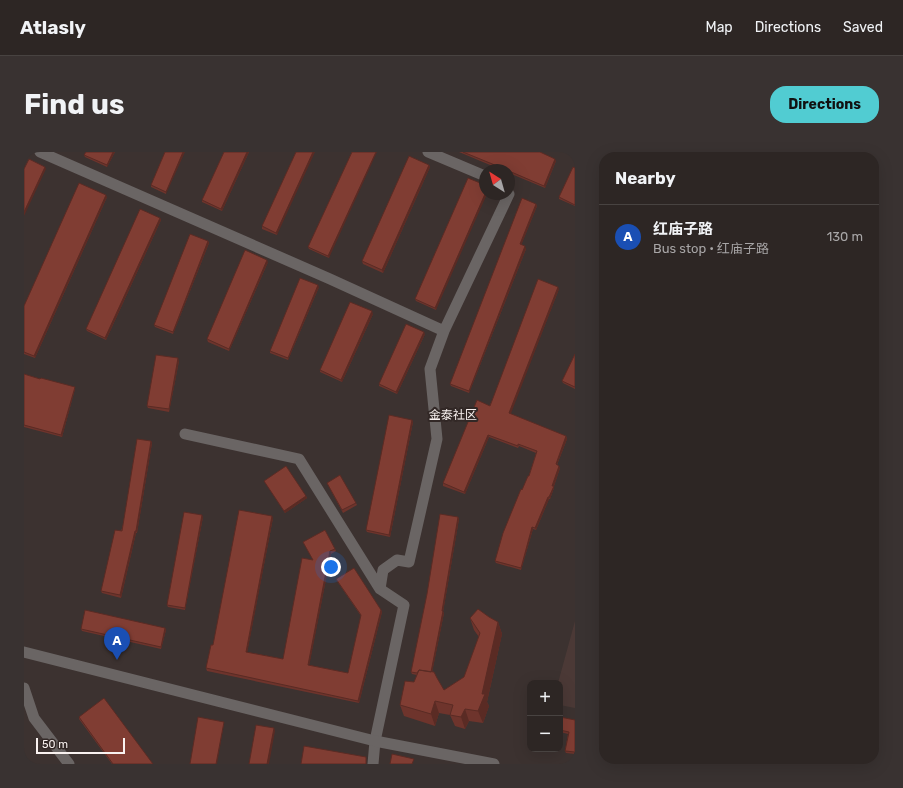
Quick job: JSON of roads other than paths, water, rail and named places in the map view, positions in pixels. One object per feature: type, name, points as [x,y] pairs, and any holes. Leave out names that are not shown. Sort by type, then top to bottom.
[{"type":"street","points":[[40,152],[54,155],[444,331]]},
{"type":"street","points":[[428,152],[479,173]]},
{"type":"street","points":[[380,589],[383,570],[397,560],[409,562],[437,439],[430,369],[444,331],[506,200]]},
{"type":"street","points":[[185,434],[299,459],[380,589],[404,605],[375,741],[373,764]]},
{"type":"street","points":[[24,652],[375,741],[494,764]]},
{"type":"street","points":[[24,688],[34,718],[70,764]]},
{"type":"place","name":"红庙子路","points":[[117,660]]},
{"type":"district","name":"金泰社区","points":[[453,415]]}]
